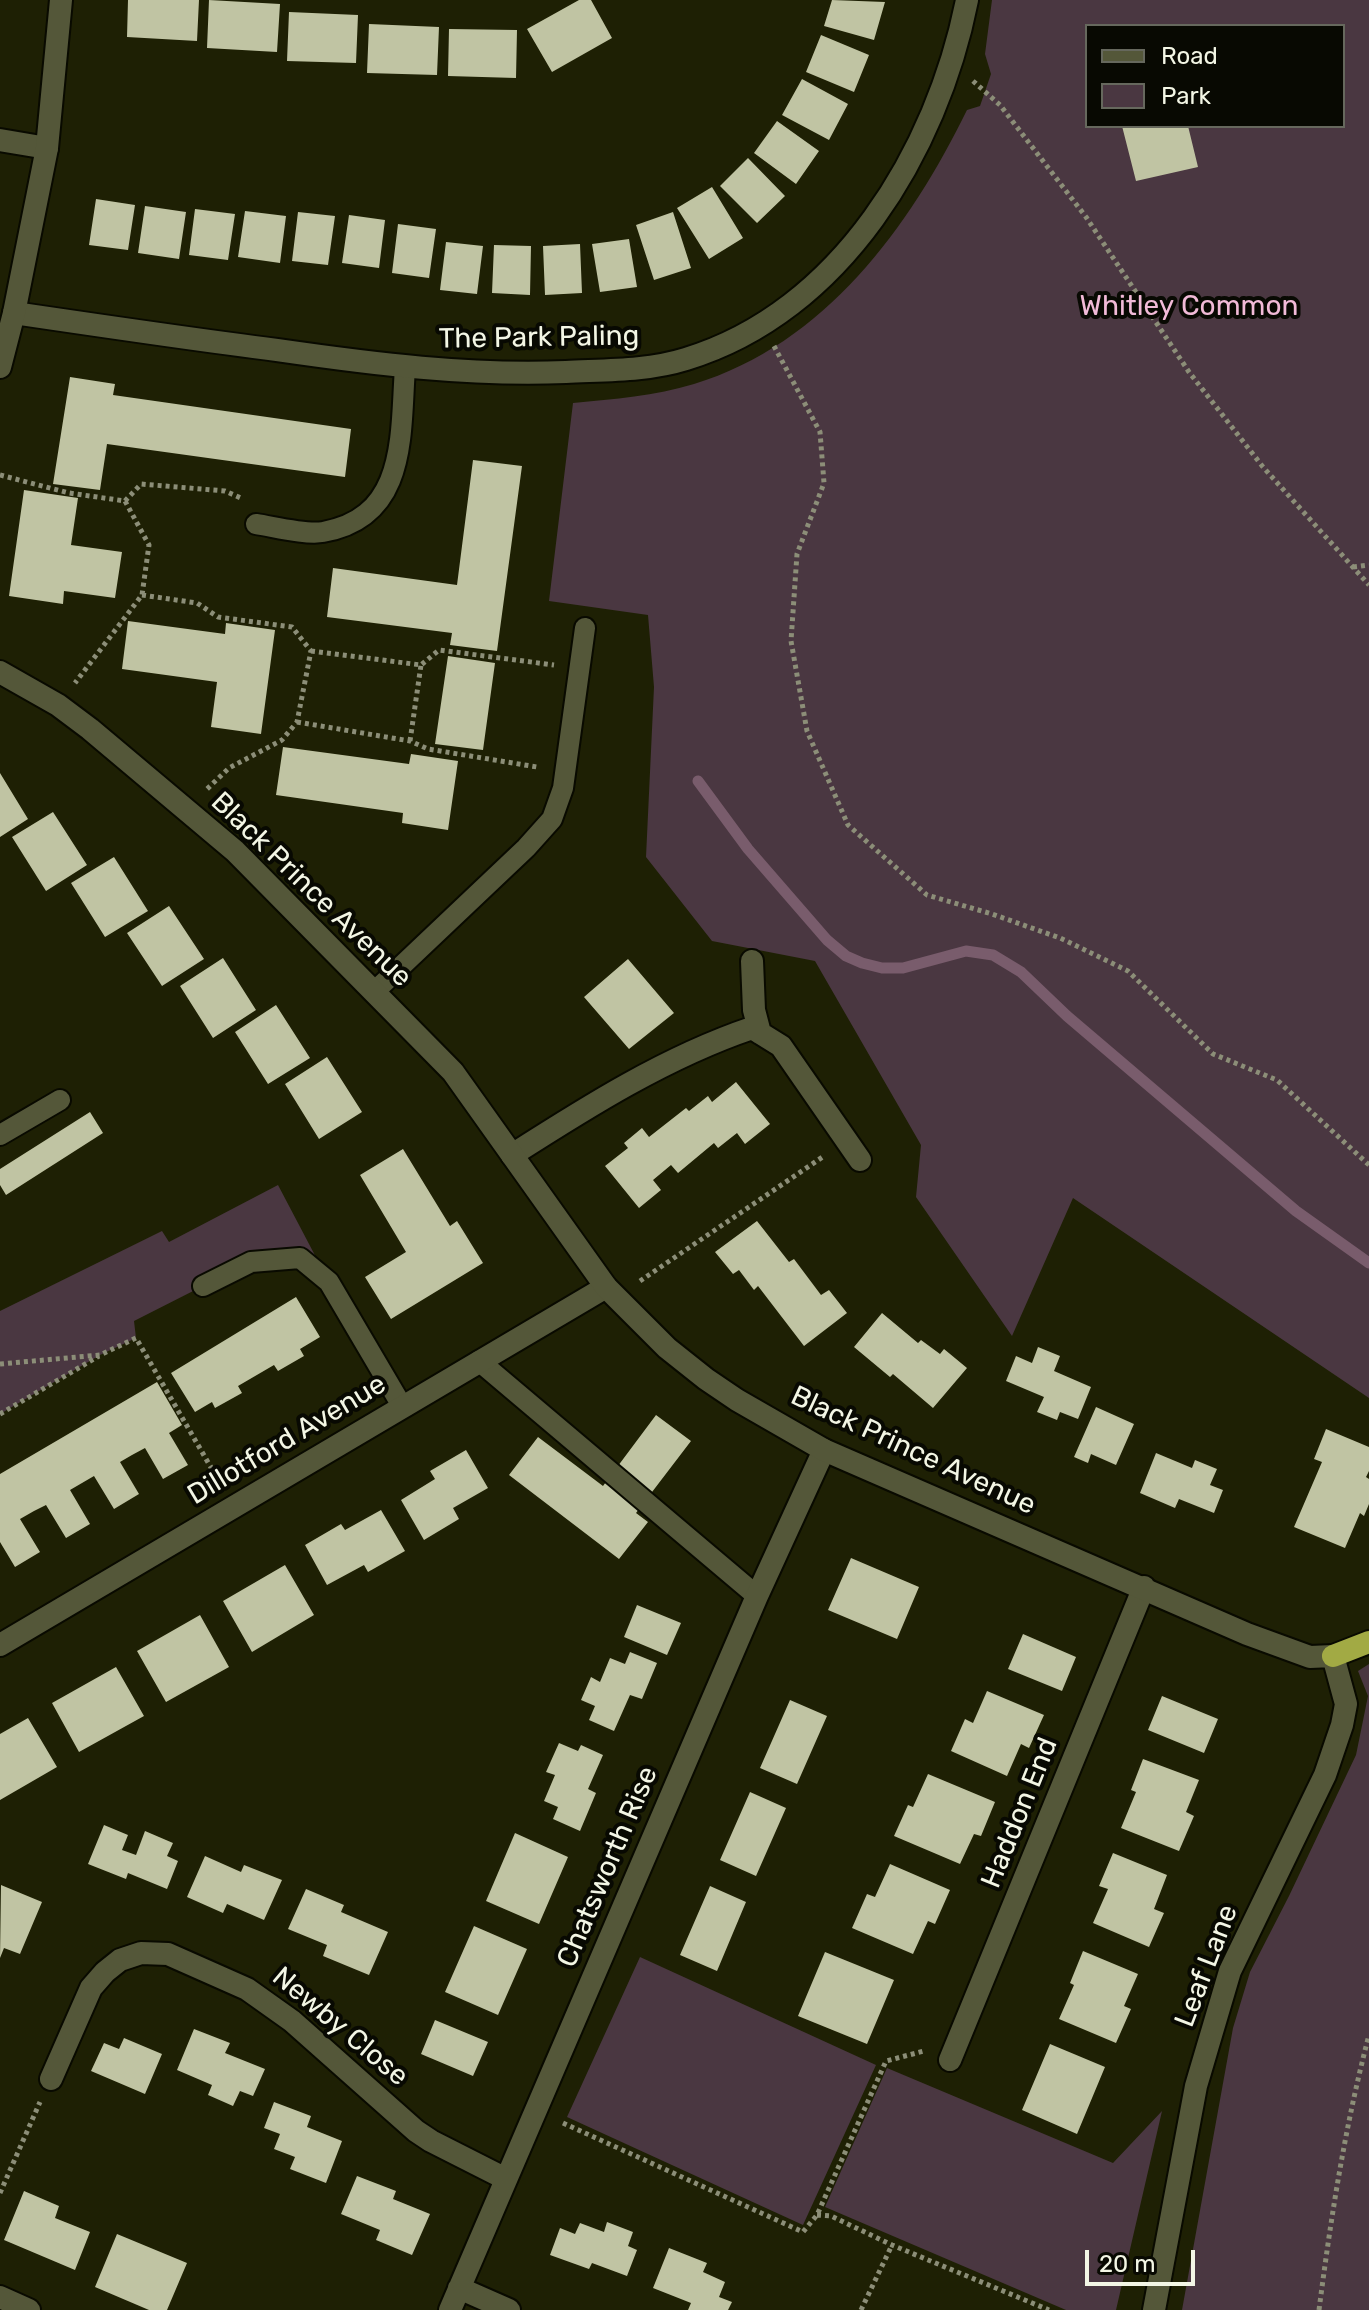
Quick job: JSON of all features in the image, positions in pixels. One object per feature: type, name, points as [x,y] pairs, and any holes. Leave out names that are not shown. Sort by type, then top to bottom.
[{"type":"highway","points":[[1333,1656],[1369,1642]]},
{"type":"street","points":[[0,367],[47,148],[61,0]]},
{"type":"street","name":"The Park Paling","points":[[14,313],[405,368],[516,374],[656,366],[708,351],[797,302],[846,251],[877,211],[916,148],[951,63],[967,0]]},
{"type":"street","points":[[0,140],[47,148]]},
{"type":"street","name":"Black Prince Avenue","points":[[0,672],[58,705],[90,729],[235,851],[453,1072],[611,1292],[667,1348],[706,1379],[824,1450],[1290,1651],[1310,1657],[1333,1656]]},
{"type":"street","points":[[752,961],[754,1010],[760,1033]]},
{"type":"street","points":[[512,1155],[596,1102],[725,1037],[752,1028],[781,1046],[860,1160]]},
{"type":"street","name":"Dillotford Avenue","points":[[0,1645],[479,1361],[611,1292]]},
{"type":"street","name":"Chatsworth Rise","points":[[450,2310],[757,1596],[824,1450]]},
{"type":"street","name":"Haddon End","points":[[954,2052],[1144,1587]]},
{"type":"street","name":"Leaf Lane","points":[[1154,2310],[1196,2086],[1230,1971],[1325,1775],[1342,1725],[1346,1704],[1333,1656]]},
{"type":"street","name":"Newby Close","points":[[51,2079],[91,1988],[105,1972],[120,1960],[141,1953],[168,1954],[247,1989],[292,2021],[416,2131],[506,2179]]},
{"type":"street","points":[[459,2288],[509,2310]]},
{"type":"street","points":[[0,2297],[29,2310]]},
{"type":"lane","points":[[256,524],[322,532],[350,523],[379,503],[397,467],[405,368]]},
{"type":"lane","points":[[374,992],[526,848],[552,819],[566,771],[585,628]]},
{"type":"lane","points":[[0,1135],[60,1100]]},
{"type":"lane","points":[[203,1286],[251,1262],[300,1258],[329,1282],[402,1406]]},
{"type":"lane","points":[[479,1361],[757,1596]]},
{"type":"path","points":[[951,63],[1000,105],[1086,217],[1189,372],[1263,467],[1369,585]]},
{"type":"path","points":[[762,324],[820,432],[824,483],[797,554],[791,641],[807,731],[848,825],[927,895],[1060,938],[1128,971],[1213,1054],[1277,1080],[1369,1165]]},
{"type":"path","points":[[0,475],[69,493],[125,501]]},
{"type":"path","points":[[125,501],[141,484],[225,491],[246,500],[256,524]]},
{"type":"path","points":[[58,705],[142,595],[149,545],[125,501]]},
{"type":"path","points":[[1352,567],[1369,565]]},
{"type":"path","points":[[142,595],[197,603],[218,617],[292,627],[311,651],[421,665]]},
{"type":"path","points":[[410,741],[421,665],[439,650],[579,668]]},
{"type":"path","points":[[185,811],[229,768],[282,740],[297,722],[311,651]]},
{"type":"path","points":[[297,722],[410,741],[428,749],[566,771]]},
{"type":"path","points":[[611,1292],[846,1141]]},
{"type":"path","points":[[0,1414],[100,1355],[136,1338],[234,1508]]},
{"type":"path","points":[[0,1364],[100,1355]]},
{"type":"path","points":[[1319,2310],[1332,2207],[1353,2097],[1369,2035]]},
{"type":"path","points":[[536,2111],[803,2232],[817,2215],[886,2061],[954,2052]]},
{"type":"path","points":[[0,2193],[51,2079]]},
{"type":"path","points":[[817,2215],[831,2216],[892,2245],[1049,2310]]},
{"type":"path","points":[[861,2310],[892,2245]]},
{"type":"green space","name":"Whitley Common","points":[[992,0],[1369,0],[1369,1398],[1073,1198],[1012,1336],[916,1197],[921,1145],[815,961],[712,941],[646,857],[654,687],[648,615],[549,601],[573,403],[649,394],[694,384],[741,366],[784,341],[823,311],[890,238],[944,154],[967,110],[980,106],[991,74],[985,54]]},
{"type":"green space","points":[[278,1185],[329,1282],[300,1258],[203,1286],[134,1321],[136,1338],[100,1355],[0,1414],[0,1311],[162,1231],[169,1242]]},
{"type":"green space","points":[[1369,1664],[1369,2310],[1182,2310],[1233,2028],[1250,1972],[1356,1755],[1368,1696],[1358,1671]]},
{"type":"green space","points":[[640,1957],[876,2065],[803,2225],[567,2117]]},
{"type":"green space","points":[[887,2068],[1113,2163],[1162,2111],[1116,2310],[1066,2310],[825,2207]]},
{"type":"building","points":[[128,0],[199,0],[197,41],[127,37]]},
{"type":"building","points":[[209,0],[280,4],[277,52],[207,48]]},
{"type":"building","points":[[579,0],[591,0],[612,38],[552,72],[527,29]]},
{"type":"building","points":[[832,0],[885,2],[874,40],[824,26]]},
{"type":"building","points":[[289,12],[358,15],[356,63],[287,61]]},
{"type":"building","points":[[369,24],[439,27],[437,75],[367,73]]},
{"type":"building","points":[[449,29],[517,30],[516,78],[448,76]]},
{"type":"building","points":[[821,35],[869,55],[854,92],[806,72]]},
{"type":"building","points":[[802,79],[848,104],[829,140],[782,115]]},
{"type":"building","points":[[777,121],[819,151],[796,184],[754,153]]},
{"type":"building","points":[[1123,128],[1188,128],[1198,167],[1136,181]]},
{"type":"building","points":[[748,158],[785,196],[757,223],[720,186]]},
{"type":"building","points":[[712,187],[743,238],[709,259],[677,208]]},
{"type":"building","points":[[96,199],[135,205],[128,250],[89,245]]},
{"type":"building","points":[[145,206],[186,212],[179,259],[138,253]]},
{"type":"building","points":[[195,209],[235,214],[228,260],[189,255]]},
{"type":"building","points":[[245,211],[286,216],[280,263],[238,257]]},
{"type":"building","points":[[298,212],[335,216],[328,265],[292,261]]},
{"type":"building","points":[[673,212],[691,268],[654,280],[636,225]]},
{"type":"building","points":[[349,215],[385,220],[379,268],[342,263]]},
{"type":"building","points":[[398,224],[436,229],[429,278],[392,273]]},
{"type":"building","points":[[629,239],[637,287],[600,292],[592,244]]},
{"type":"building","points":[[446,242],[483,246],[477,294],[440,290]]},
{"type":"building","points":[[580,244],[582,293],[545,295],[543,246]]},
{"type":"building","points":[[494,245],[531,246],[530,295],[492,293]]},
{"type":"building","points":[[70,377],[115,384],[113,395],[351,429],[345,477],[107,444],[100,490],[53,484]]},
{"type":"building","points":[[473,460],[522,466],[497,651],[450,645],[452,633],[327,617],[333,568],[457,585]]},
{"type":"building","points":[[24,490],[78,498],[71,545],[122,552],[115,598],[64,591],[63,604],[9,596]]},
{"type":"building","points":[[128,621],[225,634],[226,623],[275,630],[261,734],[211,727],[217,682],[122,669]]},
{"type":"building","points":[[448,656],[495,663],[483,750],[435,744]]},
{"type":"building","points":[[283,747],[409,764],[411,754],[458,761],[448,830],[402,823],[403,813],[276,795]]},
{"type":"building","points":[[0,773],[28,819],[0,837]]},
{"type":"building","points":[[53,812],[87,865],[46,891],[12,837]]},
{"type":"building","points":[[114,857],[148,911],[105,937],[71,883]]},
{"type":"building","points":[[169,906],[204,959],[162,986],[127,933]]},
{"type":"building","points":[[223,958],[256,1010],[213,1038],[180,986]]},
{"type":"building","points":[[628,959],[674,1013],[629,1049],[584,997]]},
{"type":"building","points":[[276,1005],[310,1058],[268,1084],[235,1032]]},
{"type":"building","points":[[327,1057],[362,1112],[319,1139],[285,1084]]},
{"type":"building","points":[[736,1082],[770,1124],[745,1144],[737,1133],[718,1148],[714,1143],[678,1173],[671,1165],[653,1180],[661,1190],[639,1208],[605,1166],[628,1148],[624,1143],[642,1128],[649,1137],[686,1108],[689,1111],[708,1096],[712,1102]]},
{"type":"building","points":[[90,1112],[103,1133],[6,1195],[0,1185],[0,1169]]},
{"type":"building","points":[[403,1149],[450,1226],[457,1221],[483,1263],[391,1319],[365,1277],[406,1252],[360,1175]]},
{"type":"building","points":[[757,1221],[789,1262],[794,1259],[821,1295],[829,1290],[847,1313],[804,1346],[758,1286],[754,1290],[739,1270],[733,1274],[715,1252]]},
{"type":"building","points":[[296,1297],[320,1337],[300,1349],[304,1356],[278,1371],[274,1365],[238,1386],[242,1393],[215,1408],[212,1402],[195,1412],[171,1373]]},
{"type":"building","points":[[882,1313],[918,1343],[921,1340],[940,1354],[944,1349],[967,1368],[933,1408],[893,1374],[890,1377],[854,1347]]},
{"type":"building","points":[[1038,1347],[1060,1356],[1054,1371],[1091,1387],[1078,1419],[1060,1412],[1057,1420],[1037,1412],[1044,1397],[1006,1381],[1016,1356],[1032,1363]]},
{"type":"building","points":[[157,1382],[182,1425],[169,1433],[188,1465],[163,1479],[145,1448],[120,1462],[139,1494],[114,1509],[94,1476],[70,1490],[90,1524],[66,1538],[46,1505],[20,1519],[40,1552],[15,1567],[0,1542],[0,1474]]},
{"type":"building","points":[[1096,1407],[1134,1424],[1116,1465],[1091,1454],[1088,1463],[1074,1457]]},
{"type":"building","points":[[656,1415],[691,1441],[636,1513],[648,1522],[619,1559],[509,1475],[538,1437],[603,1486]]},
{"type":"building","points":[[1326,1429],[1369,1447],[1366,1477],[1369,1479],[1369,1504],[1364,1516],[1360,1513],[1345,1548],[1294,1527],[1322,1462],[1314,1459]]},
{"type":"building","points":[[466,1450],[488,1488],[453,1508],[459,1519],[424,1540],[401,1500],[435,1479],[430,1471]]},
{"type":"building","points":[[1156,1453],[1192,1468],[1195,1460],[1217,1469],[1210,1485],[1223,1490],[1214,1513],[1179,1499],[1175,1508],[1140,1493]]},
{"type":"building","points":[[381,1510],[405,1551],[368,1572],[364,1565],[327,1585],[305,1545],[341,1524],[345,1530]]},
{"type":"building","points":[[851,1558],[919,1587],[897,1639],[828,1610]]},
{"type":"building","points":[[285,1565],[314,1615],[252,1652],[223,1601]]},
{"type":"building","points":[[637,1605],[681,1623],[667,1655],[624,1637]]},
{"type":"building","points":[[200,1615],[229,1667],[166,1702],[137,1651]]},
{"type":"building","points":[[1023,1634],[1076,1657],[1062,1691],[1008,1669]]},
{"type":"building","points":[[630,1652],[657,1663],[642,1699],[630,1695],[614,1731],[589,1720],[595,1706],[581,1700],[591,1677],[600,1682],[610,1658],[625,1664]]},
{"type":"building","points":[[116,1667],[144,1716],[79,1752],[52,1703]]},
{"type":"building","points":[[987,1691],[1044,1715],[1029,1748],[1021,1744],[1007,1776],[951,1751],[965,1719],[973,1723]]},
{"type":"building","points":[[1162,1696],[1218,1719],[1204,1753],[1148,1730]]},
{"type":"building","points":[[790,1700],[827,1716],[797,1784],[760,1768]]},
{"type":"building","points":[[28,1718],[57,1767],[0,1800],[0,1734]]},
{"type":"building","points":[[559,1743],[578,1751],[581,1745],[603,1755],[588,1789],[596,1793],[580,1831],[553,1819],[558,1807],[544,1801],[555,1775],[546,1772]]},
{"type":"building","points":[[1143,1759],[1199,1780],[1186,1812],[1194,1816],[1179,1851],[1121,1828],[1136,1792],[1131,1790]]},
{"type":"building","points":[[928,1774],[995,1802],[981,1836],[974,1834],[960,1864],[894,1836],[908,1805],[913,1807]]},
{"type":"building","points":[[750,1792],[786,1808],[756,1876],[720,1860]]},
{"type":"building","points":[[104,1825],[128,1835],[122,1850],[136,1855],[145,1831],[173,1843],[167,1856],[178,1861],[167,1889],[128,1873],[126,1879],[88,1864]]},
{"type":"building","points":[[515,1833],[568,1857],[539,1924],[486,1901]]},
{"type":"building","points":[[1113,1853],[1167,1875],[1154,1909],[1164,1913],[1149,1947],[1093,1923],[1108,1889],[1099,1886]]},
{"type":"building","points":[[205,1856],[241,1872],[244,1865],[282,1880],[264,1920],[227,1904],[223,1913],[187,1897]]},
{"type":"building","points":[[890,1864],[950,1890],[935,1924],[928,1921],[913,1954],[852,1928],[867,1894],[875,1897]]},
{"type":"building","points":[[1,1885],[42,1902],[20,1954],[4,1948],[0,1958]]},
{"type":"building","points":[[710,1886],[746,1902],[717,1971],[680,1955]]},
{"type":"building","points":[[306,1889],[344,1905],[341,1912],[388,1932],[369,1975],[323,1956],[327,1945],[288,1929]]},
{"type":"building","points":[[474,1926],[527,1949],[498,2015],[445,1992]]},
{"type":"building","points":[[1083,1951],[1138,1974],[1124,2006],[1131,2009],[1116,2043],[1059,2019],[1074,1985],[1070,1983]]},
{"type":"building","points":[[825,1952],[894,1980],[867,2044],[798,2016]]},
{"type":"building","points":[[435,2020],[488,2042],[473,2076],[421,2054]]},
{"type":"building","points":[[194,2029],[230,2043],[225,2053],[265,2069],[253,2096],[240,2091],[233,2106],[208,2095],[212,2085],[177,2070]]},
{"type":"building","points":[[124,2038],[162,2054],[145,2094],[91,2071],[104,2043],[119,2049]]},
{"type":"building","points":[[1050,2044],[1105,2067],[1077,2134],[1022,2110]]},
{"type":"building","points":[[274,2102],[311,2116],[307,2127],[342,2141],[326,2183],[290,2169],[295,2157],[274,2149],[280,2134],[264,2128]]},
{"type":"building","points":[[357,2176],[396,2191],[393,2199],[430,2214],[412,2255],[376,2240],[380,2230],[341,2214]]},
{"type":"building","points":[[24,2191],[59,2206],[55,2218],[90,2232],[75,2270],[4,2240]]},
{"type":"building","points":[[607,2222],[633,2232],[628,2246],[637,2250],[627,2276],[592,2263],[589,2269],[550,2255],[560,2228],[575,2234],[580,2223],[604,2232]]},
{"type":"building","points":[[117,2234],[187,2263],[167,2310],[149,2310],[95,2287]]},
{"type":"building","points":[[669,2248],[707,2263],[703,2272],[725,2282],[719,2297],[732,2302],[728,2310],[688,2310],[691,2303],[653,2288]]},
{"type":"waterway","points":[[698,781],[748,849],[827,940],[846,956],[882,968],[903,968],[966,951],[993,955],[1021,972],[1067,1016],[1296,1211],[1369,1263]]}]
